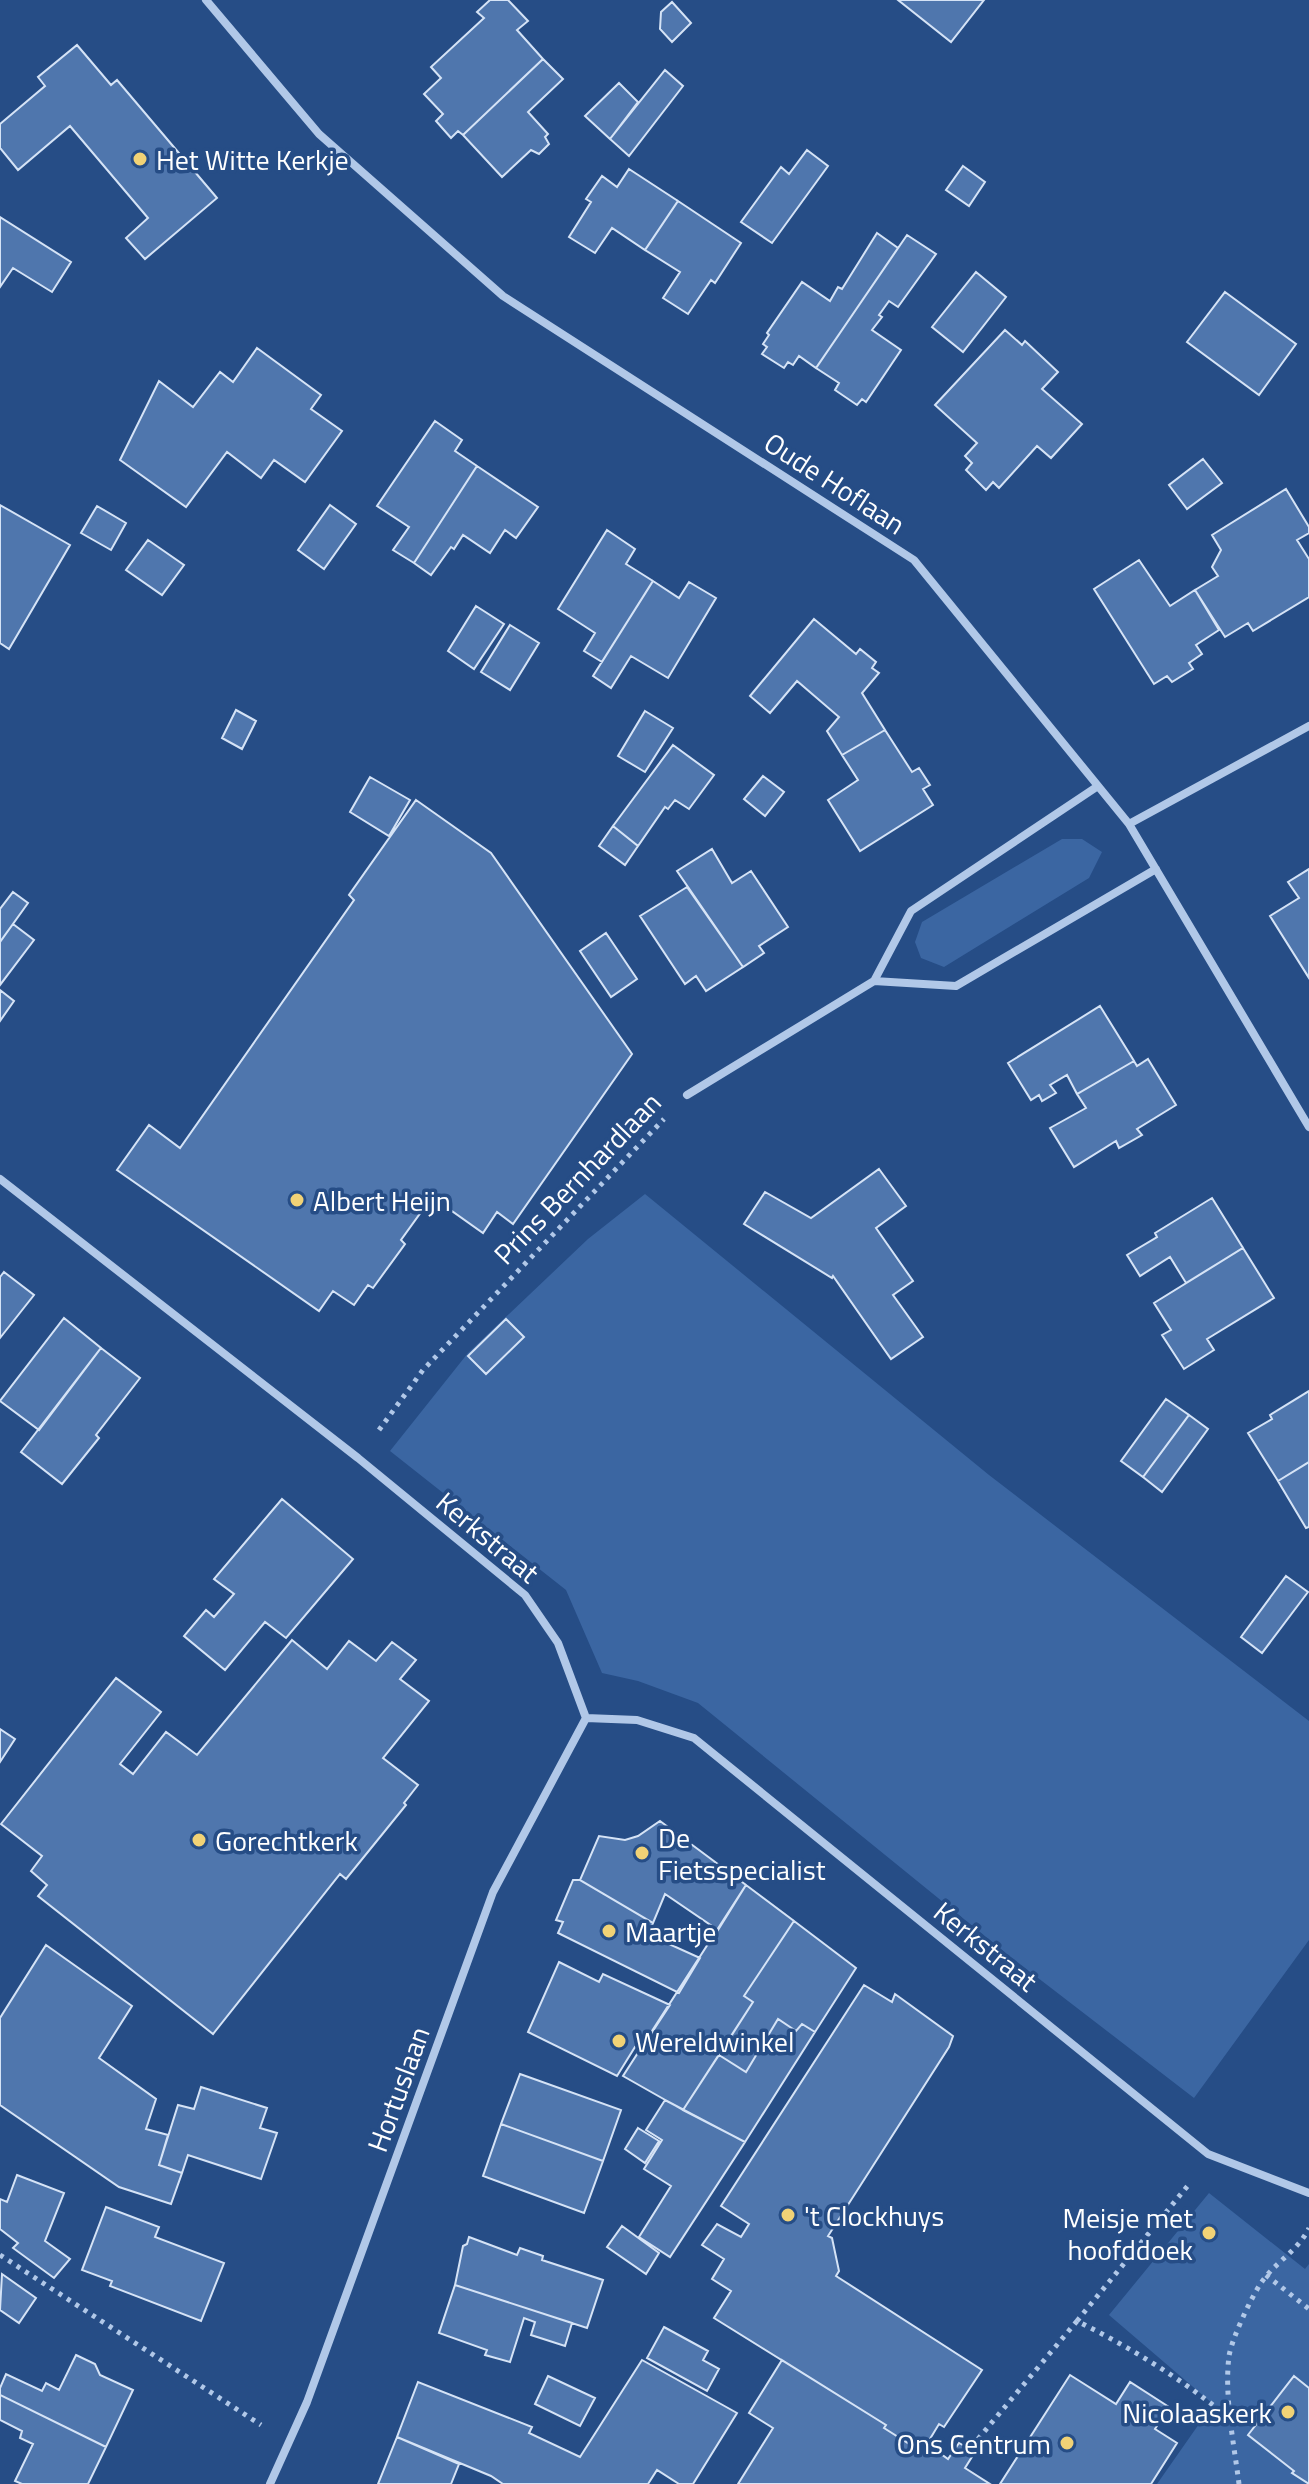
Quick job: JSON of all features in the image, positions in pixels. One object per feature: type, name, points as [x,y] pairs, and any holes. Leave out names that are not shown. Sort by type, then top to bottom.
[{"type":"street","name":"Oude Hoflaan","points":[[206,0],[319,134],[503,296],[914,560],[1129,824],[1309,1127]]},
{"type":"street","points":[[1129,824],[1309,726]]},
{"type":"street","points":[[1098,786],[911,911],[874,981],[956,986],[1156,869]]},
{"type":"street","name":"Prins Bernhardlaan","points":[[687,1095],[874,981]]},
{"type":"street","name":"Kerkstraat","points":[[0,1179],[358,1458],[525,1595],[558,1643],[586,1718],[637,1720],[694,1738],[1208,2154],[1309,2193]]},
{"type":"street","name":"Hortuslaan","points":[[270,2484],[307,2402],[493,1892],[586,1718]]},
{"type":"path","name":"Prins Bernhardlaan","points":[[358,1458],[423,1370],[687,1095]]},
{"type":"path","points":[[978,2439],[1189,2185],[1208,2154]]},
{"type":"path","points":[[1239,2484],[1230,2419],[1229,2354],[1253,2295],[1266,2275],[1303,2240],[1309,2227]]},
{"type":"path","points":[[0,2255],[289,2443]]},
{"type":"path","points":[[1266,2275],[1309,2309]]},
{"type":"path","points":[[1077,2321],[1166,2372],[1230,2419]]},
{"type":"shaded area","points":[[1062,839],[1082,839],[1102,852],[1089,878],[944,967],[921,958],[915,942],[922,922]]},
{"type":"shaded area","points":[[645,1194],[989,1475],[1309,1721],[1309,1940],[1194,2098],[1007,1954],[698,1703],[638,1681],[602,1673],[566,1590],[390,1451],[468,1353],[588,1239]]},
{"type":"shaded area","points":[[1209,2193],[1305,2269],[1309,2264],[1309,2484],[1157,2484],[1213,2404],[1109,2315]]},
{"type":"building","points":[[490,0],[508,0],[528,21],[517,30],[543,59],[463,135],[458,131],[451,138],[436,121],[443,114],[424,94],[441,78],[431,67],[484,18],[477,12]]},
{"type":"building","points":[[898,0],[984,0],[951,42]]},
{"type":"building","points":[[672,2],[691,23],[672,42],[660,29],[661,12]]},
{"type":"building","name":"Het Witte Kerkje","points":[[77,45],[111,85],[117,80],[217,198],[145,259],[126,238],[148,218],[70,126],[18,170],[0,148],[0,124],[45,86],[38,77]]},
{"type":"building","points":[[543,59],[563,79],[528,112],[548,134],[545,137],[549,144],[539,154],[531,150],[502,177],[463,135]]},
{"type":"building","points":[[665,70],[683,86],[629,156],[610,139]]},
{"type":"building","points":[[619,83],[638,102],[610,139],[585,116]]},
{"type":"building","points":[[807,150],[828,166],[772,243],[741,222],[781,167],[789,174]]},
{"type":"building","points":[[963,166],[985,182],[969,206],[946,190]]},
{"type":"building","points":[[629,169],[678,201],[645,250],[612,228],[595,253],[569,237],[591,202],[586,199],[602,176],[617,187]]},
{"type":"building","points":[[678,201],[741,243],[715,283],[711,280],[688,314],[663,298],[680,272],[645,250]]},
{"type":"building","points":[[0,217],[71,262],[52,292],[13,268],[0,287]]},
{"type":"building","points":[[877,233],[898,248],[816,368],[799,356],[793,365],[788,362],[784,368],[762,354],[767,347],[763,344],[769,335],[767,333],[802,282],[830,301],[838,287],[842,289]]},
{"type":"building","points":[[907,235],[936,254],[898,307],[889,301],[879,315],[882,317],[872,330],[901,350],[866,402],[862,399],[857,405],[835,390],[839,383],[816,368]]},
{"type":"building","points":[[976,272],[1006,297],[963,352],[932,327]]},
{"type":"building","points":[[1225,292],[1296,344],[1259,395],[1187,342]]},
{"type":"building","points":[[1005,330],[1022,345],[1025,341],[1058,372],[1042,389],[1082,424],[1051,458],[1037,446],[999,488],[993,482],[986,490],[966,470],[972,463],[965,456],[977,443],[935,405]]},
{"type":"building","points":[[257,348],[321,395],[311,409],[342,431],[305,482],[274,460],[261,478],[227,452],[186,507],[120,460],[159,381],[193,407],[220,372],[233,382]]},
{"type":"building","points":[[435,421],[462,440],[455,451],[477,466],[414,563],[393,550],[409,527],[377,506]]},
{"type":"building","points":[[1203,459],[1222,483],[1187,509],[1169,485]]},
{"type":"building","points":[[477,466],[538,507],[516,538],[505,530],[490,553],[463,535],[431,575],[414,563]]},
{"type":"building","points":[[1286,489],[1309,527],[1309,533],[1297,540],[1309,559],[1309,597],[1253,631],[1248,623],[1225,637],[1195,590],[1218,576],[1212,567],[1221,550],[1212,535]]},
{"type":"building","points":[[0,505],[70,545],[9,649],[0,643]]},
{"type":"building","points":[[330,505],[356,524],[324,569],[298,550]]},
{"type":"building","points":[[97,506],[126,523],[111,550],[81,533]]},
{"type":"building","points":[[607,530],[635,549],[626,564],[653,581],[602,662],[584,651],[595,633],[558,609]]},
{"type":"building","points":[[148,540],[184,565],[162,595],[126,570]]},
{"type":"building","points":[[1139,560],[1170,606],[1195,590],[1219,630],[1196,645],[1202,654],[1189,663],[1193,669],[1172,682],[1167,676],[1154,684],[1094,589]]},
{"type":"building","points":[[653,581],[679,598],[689,582],[716,598],[668,678],[631,656],[611,688],[593,676]]},
{"type":"building","points":[[476,606],[504,624],[474,669],[448,651]]},
{"type":"building","points":[[814,619],[856,654],[860,649],[876,662],[872,668],[879,673],[862,693],[885,730],[842,755],[827,731],[839,717],[797,681],[770,713],[750,696]]},
{"type":"building","points":[[510,625],[539,643],[510,690],[481,672]]},
{"type":"building","points":[[236,710],[256,721],[242,749],[222,738]]},
{"type":"building","points":[[645,711],[673,728],[645,772],[618,756]]},
{"type":"building","points":[[885,730],[912,772],[919,768],[930,785],[923,789],[933,805],[860,851],[828,800],[858,780],[842,755]]},
{"type":"building","points":[[673,745],[714,775],[689,809],[675,800],[668,809],[665,807],[638,846],[613,826]]},
{"type":"building","points":[[763,776],[784,792],[765,816],[744,799]]},
{"type":"building","points":[[370,777],[410,800],[389,836],[350,812]]},
{"type":"building","points":[[416,800],[491,853],[632,1054],[513,1224],[497,1212],[483,1233],[432,1197],[401,1240],[405,1244],[373,1288],[368,1285],[354,1305],[333,1291],[319,1311],[117,1170],[149,1125],[180,1148],[354,900],[349,895]]},
{"type":"building","points":[[613,826],[638,846],[625,865],[599,846]]},
{"type":"building","points":[[712,849],[732,883],[751,871],[788,927],[759,946],[764,953],[743,967],[677,871]]},
{"type":"building","points":[[1309,869],[1309,978],[1270,916],[1299,898],[1288,882]]},
{"type":"building","points":[[687,887],[743,967],[706,991],[696,976],[685,984],[640,916]]},
{"type":"building","points":[[13,892],[28,903],[0,942],[0,909]]},
{"type":"building","points":[[13,924],[34,940],[0,985],[0,942]]},
{"type":"building","points":[[606,933],[637,979],[611,997],[580,951]]},
{"type":"building","points":[[0,990],[14,1001],[0,1021]]},
{"type":"building","points":[[1100,1006],[1134,1061],[1077,1094],[1067,1075],[1050,1085],[1056,1093],[1042,1101],[1039,1095],[1031,1100],[1008,1063]]},
{"type":"building","points":[[1148,1059],[1176,1105],[1137,1129],[1142,1135],[1119,1148],[1116,1141],[1074,1167],[1050,1128],[1086,1108],[1077,1094],[1134,1061],[1137,1066]]},
{"type":"building","points":[[879,1169],[906,1206],[876,1228],[913,1281],[893,1295],[923,1337],[891,1359],[833,1276],[744,1224],[765,1192],[811,1218]]},
{"type":"building","points":[[1212,1198],[1243,1248],[1186,1283],[1170,1257],[1140,1276],[1127,1255],[1157,1237],[1155,1233]]},
{"type":"building","points":[[1243,1248],[1274,1298],[1207,1339],[1214,1350],[1184,1369],[1162,1335],[1171,1330],[1154,1303]]},
{"type":"building","points":[[4,1272],[34,1295],[0,1338],[0,1277]]},
{"type":"building","points":[[64,1318],[101,1348],[39,1430],[0,1401]]},
{"type":"building","points":[[506,1319],[524,1337],[486,1374],[468,1356]]},
{"type":"building","points":[[101,1348],[140,1378],[96,1435],[99,1438],[62,1484],[21,1452]]},
{"type":"building","points":[[1309,1391],[1309,1462],[1278,1481],[1248,1433]]},
{"type":"building","points":[[1166,1399],[1189,1415],[1143,1477],[1121,1461]]},
{"type":"building","points":[[1189,1415],[1208,1429],[1162,1492],[1143,1477]]},
{"type":"building","points":[[1309,1462],[1309,1527],[1306,1528],[1278,1481]]},
{"type":"building","points":[[282,1499],[353,1559],[286,1638],[265,1622],[225,1670],[184,1636],[206,1610],[214,1617],[234,1594],[214,1579]]},
{"type":"building","points":[[1286,1576],[1308,1592],[1262,1653],[1241,1637]]},
{"type":"building","name":"Gorechtkerk","points":[[292,1640],[327,1669],[349,1641],[376,1661],[392,1642],[416,1660],[400,1679],[429,1701],[383,1758],[418,1785],[404,1803],[406,1805],[346,1879],[340,1874],[213,2034],[38,1896],[47,1885],[31,1871],[42,1856],[1,1824],[116,1678],[161,1712],[120,1764],[133,1774],[166,1732],[197,1755]]},
{"type":"building","points":[[0,1729],[15,1739],[0,1762]]},
{"type":"building","points":[[660,1821],[746,1885],[718,1930],[665,1894],[653,1923],[580,1880],[599,1836],[625,1840],[638,1836]]},
{"type":"building","points":[[573,1880],[580,1880],[653,1923],[649,1935],[700,1958],[679,1993],[558,1933],[563,1922],[556,1920]]},
{"type":"building","points":[[746,1885],[794,1921],[744,1996],[753,2002],[683,2110],[623,2076]]},
{"type":"building","points":[[794,1921],[856,1968],[815,2032],[802,2024],[796,2031],[778,2019],[746,2072],[719,2055],[753,2002],[744,1996]]},
{"type":"building","points":[[46,1945],[132,2006],[99,2058],[156,2099],[146,2129],[168,2135],[159,2165],[182,2173],[171,2204],[119,2187],[0,2105],[0,2018]]},
{"type":"building","points":[[559,1962],[599,1982],[603,1974],[670,2005],[641,2049],[635,2047],[617,2076],[528,2032]]},
{"type":"building","name":"'t Clockhuys","points":[[864,1985],[892,2002],[895,1994],[953,2036],[949,2047],[828,2236],[832,2238],[839,2271],[836,2276],[982,2370],[944,2427],[939,2424],[922,2452],[884,2428],[886,2425],[714,2318],[731,2291],[712,2279],[724,2259],[702,2245],[717,2224],[741,2237],[749,2224],[721,2206]]},
{"type":"building","points":[[778,2019],[796,2031],[802,2024],[815,2032],[745,2142],[683,2110],[719,2055],[746,2072]]},
{"type":"building","points":[[520,2074],[621,2110],[603,2161],[501,2124]]},
{"type":"building","points":[[201,2087],[267,2108],[260,2128],[277,2133],[261,2179],[188,2155],[182,2173],[159,2165],[178,2105],[194,2109]]},
{"type":"building","points":[[665,2100],[745,2142],[670,2257],[639,2237],[671,2186],[644,2169],[662,2140],[646,2130]]},
{"type":"building","points":[[501,2124],[603,2161],[584,2213],[483,2176]]},
{"type":"building","points":[[638,2128],[659,2141],[645,2163],[625,2149]]},
{"type":"building","points":[[17,2175],[64,2193],[45,2241],[70,2259],[54,2278],[13,2248],[18,2243],[0,2229],[0,2199],[7,2202]]},
{"type":"building","points":[[106,2207],[159,2227],[155,2237],[224,2263],[201,2321],[110,2286],[112,2281],[82,2270]]},
{"type":"building","points":[[622,2226],[659,2253],[646,2274],[607,2247]]},
{"type":"building","points":[[469,2237],[517,2255],[520,2248],[543,2256],[542,2260],[603,2280],[587,2328],[455,2285],[463,2246]]},
{"type":"building","points":[[2,2274],[36,2298],[19,2323],[0,2310]]},
{"type":"building","points":[[455,2285],[572,2323],[565,2346],[531,2335],[535,2322],[524,2318],[510,2362],[485,2355],[487,2350],[439,2333]]},
{"type":"building","points":[[664,2327],[708,2351],[703,2360],[719,2369],[707,2391],[647,2358]]},
{"type":"building","points":[[76,2355],[95,2364],[100,2375],[133,2390],[106,2447],[0,2395],[6,2374],[42,2391],[46,2383],[59,2390]]},
{"type":"building","points":[[642,2360],[737,2413],[693,2484],[679,2484],[657,2470],[648,2484],[503,2484],[491,2476],[397,2437],[418,2382],[532,2427],[529,2433],[580,2457]]},
{"type":"building","points":[[782,2360],[886,2425],[884,2428],[922,2452],[927,2444],[948,2459],[959,2443],[975,2452],[965,2468],[990,2484],[738,2484],[773,2428],[749,2413]]},
{"type":"building","points":[[1070,2375],[1116,2404],[1130,2382],[1169,2407],[1155,2429],[1177,2443],[1151,2484],[1000,2484]]},
{"type":"building","points":[[548,2376],[595,2398],[580,2426],[535,2404]]},
{"type":"building","name":"Nicolaaskerk","points":[[1294,2376],[1309,2388],[1309,2484],[1248,2435]]},
{"type":"building","points":[[0,2395],[106,2447],[88,2484],[22,2484],[15,2481],[33,2444],[20,2438],[22,2431],[0,2420]]},
{"type":"building","points":[[397,2437],[459,2464],[451,2484],[378,2484]]},
{"type":"place","name":"Het Witte Kerkje","points":[[140,159]]},
{"type":"place","name":"Albert Heijn","points":[[297,1200]]},
{"type":"place","name":"Gorechtkerk","points":[[199,1840]]},
{"type":"place","name":"De Fietsspecialist","points":[[642,1853]]},
{"type":"place","name":"Maartje","points":[[609,1931]]},
{"type":"place","name":"Wereldwinkel","points":[[619,2041]]},
{"type":"place","name":"'t Clockhuys","points":[[788,2215]]},
{"type":"place","name":"Meisje met hoofddoek","points":[[1209,2233]]},
{"type":"place","name":"Nicolaaskerk","points":[[1288,2412]]},
{"type":"place","name":"Ons Centrum","points":[[1067,2443]]}]
